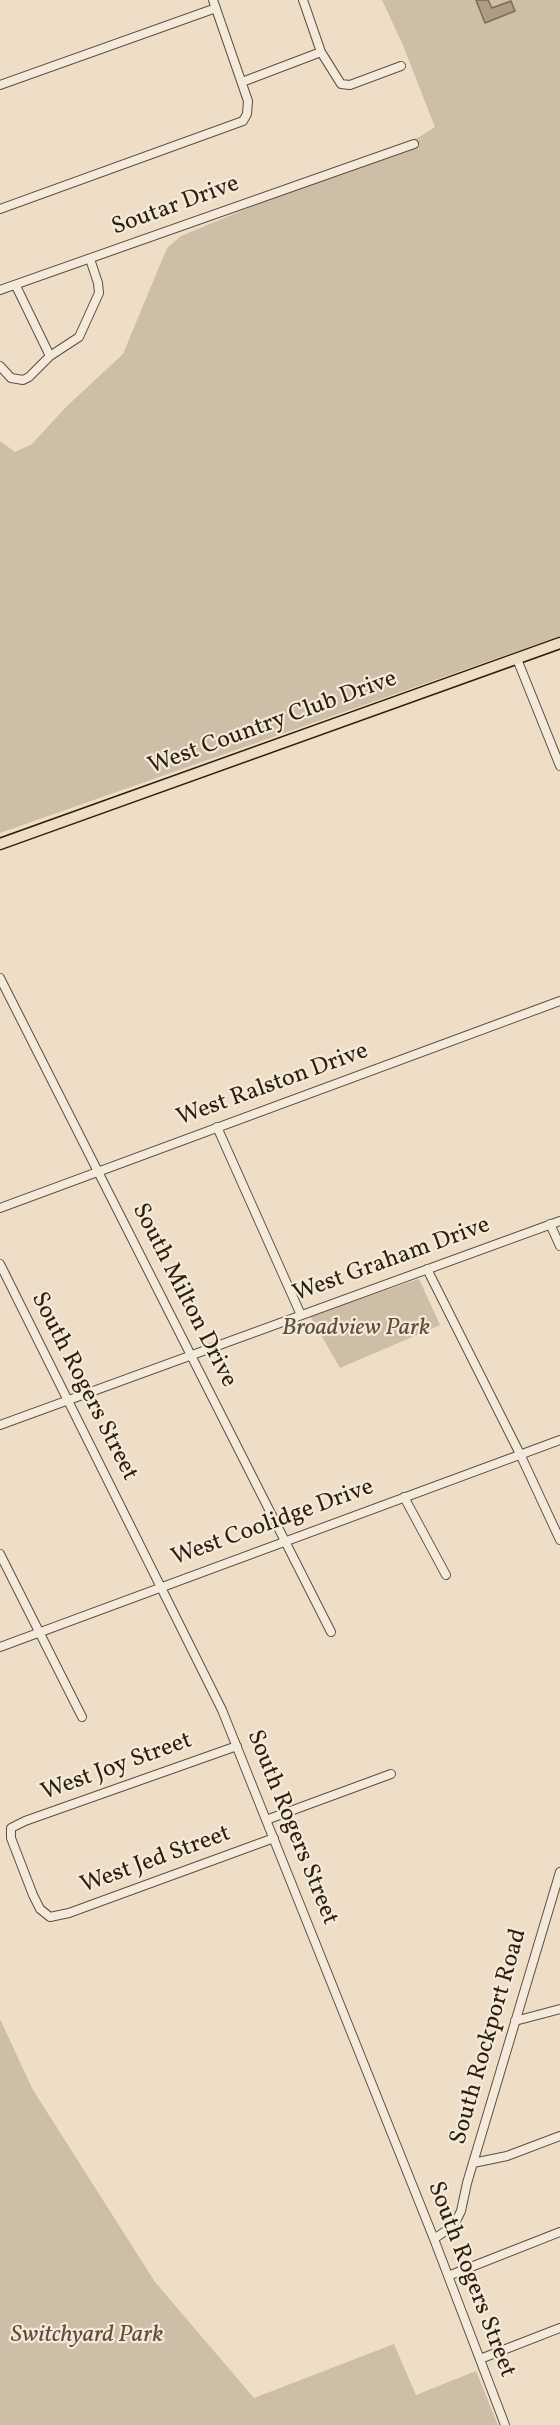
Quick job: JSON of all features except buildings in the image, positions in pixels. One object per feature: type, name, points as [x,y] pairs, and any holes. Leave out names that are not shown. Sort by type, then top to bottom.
[{"type":"main road","name":"West Country Club Drive","points":[[0,844],[560,643]]},
{"type":"street","points":[[303,0],[321,52],[341,84],[345,85],[401,66]]},
{"type":"street","points":[[0,85],[214,4],[242,82],[248,109],[243,121],[236,125],[0,209]]},
{"type":"street","points":[[242,82],[321,52]]},
{"type":"street","name":"Soutar Drive","points":[[0,366],[16,380],[23,380],[50,356],[79,337],[99,293],[90,259],[414,144]]},
{"type":"street","points":[[0,290],[90,259]]},
{"type":"street","points":[[16,286],[50,356]]},
{"type":"street","points":[[517,659],[560,766]]},
{"type":"street","name":"South Milton Drive","points":[[0,978],[331,1632]]},
{"type":"street","name":"West Ralston Drive","points":[[0,1208],[560,1001]]},
{"type":"street","points":[[217,1127],[301,1315]]},
{"type":"street","name":"West Graham Drive","points":[[0,1425],[560,1221]]},
{"type":"street","points":[[550,1224],[560,1246]]},
{"type":"street","name":"South Rogers Street","points":[[0,1264],[222,1710],[434,2239],[505,2425]]},
{"type":"street","points":[[427,1269],[520,1454],[560,1540]]},
{"type":"street","name":"West Coolidge Drive","points":[[0,1647],[560,1440]]},
{"type":"street","points":[[404,1497],[446,1575]]},
{"type":"street","points":[[0,1554],[82,1717]]},
{"type":"street","name":"West Joy Street","points":[[50,1917],[40,1909],[33,1895],[11,1838],[11,1828],[25,1821],[237,1746]]},
{"type":"street","points":[[266,1820],[391,1774]]},
{"type":"street","name":"West Jed Street","points":[[50,1917],[69,1913],[274,1838]]},
{"type":"street","name":"South Rockport Road","points":[[434,2239],[447,2231],[458,2219],[560,1872]]},
{"type":"street","points":[[515,2021],[560,2009]]},
{"type":"street","points":[[473,2163],[507,2156],[560,2136]]},
{"type":"street","points":[[448,2276],[560,2232]]},
{"type":"street","points":[[480,2359],[560,2328]]},
{"type":"green space","points":[[382,0],[560,0],[560,636],[0,833],[0,441],[15,452],[32,444],[66,407],[123,354],[167,248],[181,236],[421,136],[435,127],[402,43]]},
{"type":"green space","name":"Broadview Park","points":[[419,1279],[440,1325],[340,1368],[310,1316]]},
{"type":"green space","name":"Switchyard Park","points":[[0,2019],[33,2090],[155,2282],[254,2398],[394,2344],[416,2395],[476,2371],[498,2425],[0,2425]]},
{"type":"shaded area","points":[[476,0],[488,0],[492,8],[511,1],[515,11],[485,23]]}]
